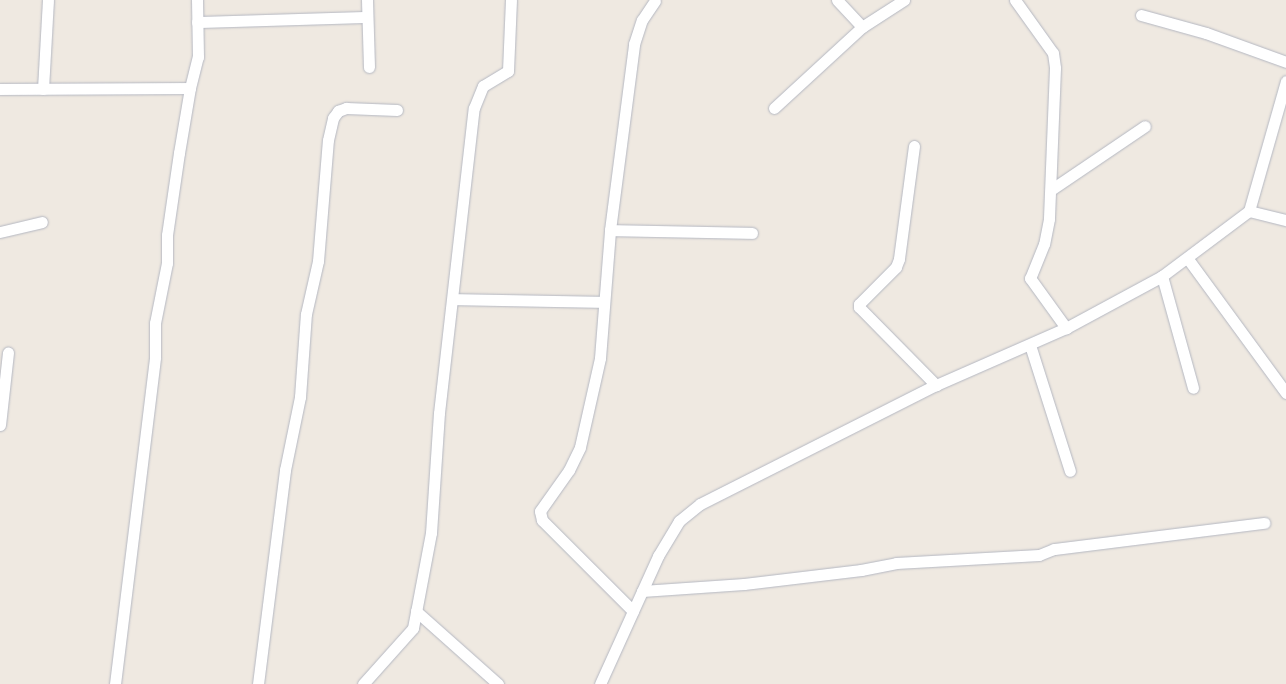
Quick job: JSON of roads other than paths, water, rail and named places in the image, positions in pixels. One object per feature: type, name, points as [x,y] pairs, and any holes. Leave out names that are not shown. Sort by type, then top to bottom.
[{"type":"street","points":[[43,89],[48,0]]},
{"type":"street","points":[[115,684],[155,357],[155,324],[167,263],[166,235],[190,88],[198,57],[197,0]]},
{"type":"street","points":[[367,0],[369,67]]},
{"type":"street","points":[[363,684],[413,628],[431,533],[439,413],[474,108],[483,86],[508,71],[511,0]]},
{"type":"street","points":[[633,611],[540,516],[540,511],[569,470],[580,447],[600,358],[603,302],[610,230],[634,44],[642,20],[653,0]]},
{"type":"street","points":[[837,0],[862,27]]},
{"type":"street","points":[[774,108],[862,27],[904,0]]},
{"type":"street","points":[[1015,0],[1053,53],[1052,189],[1044,244],[1030,278],[1066,328]]},
{"type":"street","points":[[1141,15],[1206,33],[1286,62]]},
{"type":"street","points":[[198,22],[367,17]]},
{"type":"street","points":[[600,684],[658,556],[679,521],[700,504],[936,385],[1066,328],[1162,276],[1188,259],[1249,212],[1286,81]]},
{"type":"street","points":[[0,89],[190,88]]},
{"type":"street","points":[[258,684],[285,470],[300,397],[306,314],[318,261],[328,140],[333,118],[338,111],[346,108],[397,110]]},
{"type":"street","points":[[1052,189],[1145,126]]},
{"type":"street","points":[[914,146],[899,258],[896,267],[859,304],[859,307],[936,385]]},
{"type":"street","points":[[1249,212],[1286,220]]},
{"type":"street","points":[[0,232],[42,222]]},
{"type":"street","points":[[610,230],[752,233]]},
{"type":"street","points":[[1188,259],[1286,393]]},
{"type":"street","points":[[1162,276],[1193,388]]},
{"type":"street","points":[[453,299],[603,302]]},
{"type":"street","points":[[1030,345],[1070,471]]},
{"type":"street","points":[[0,425],[8,352]]},
{"type":"street","points":[[642,591],[744,584],[861,570],[896,563],[1039,555],[1054,549],[1264,523]]},
{"type":"street","points":[[416,611],[498,684]]}]
